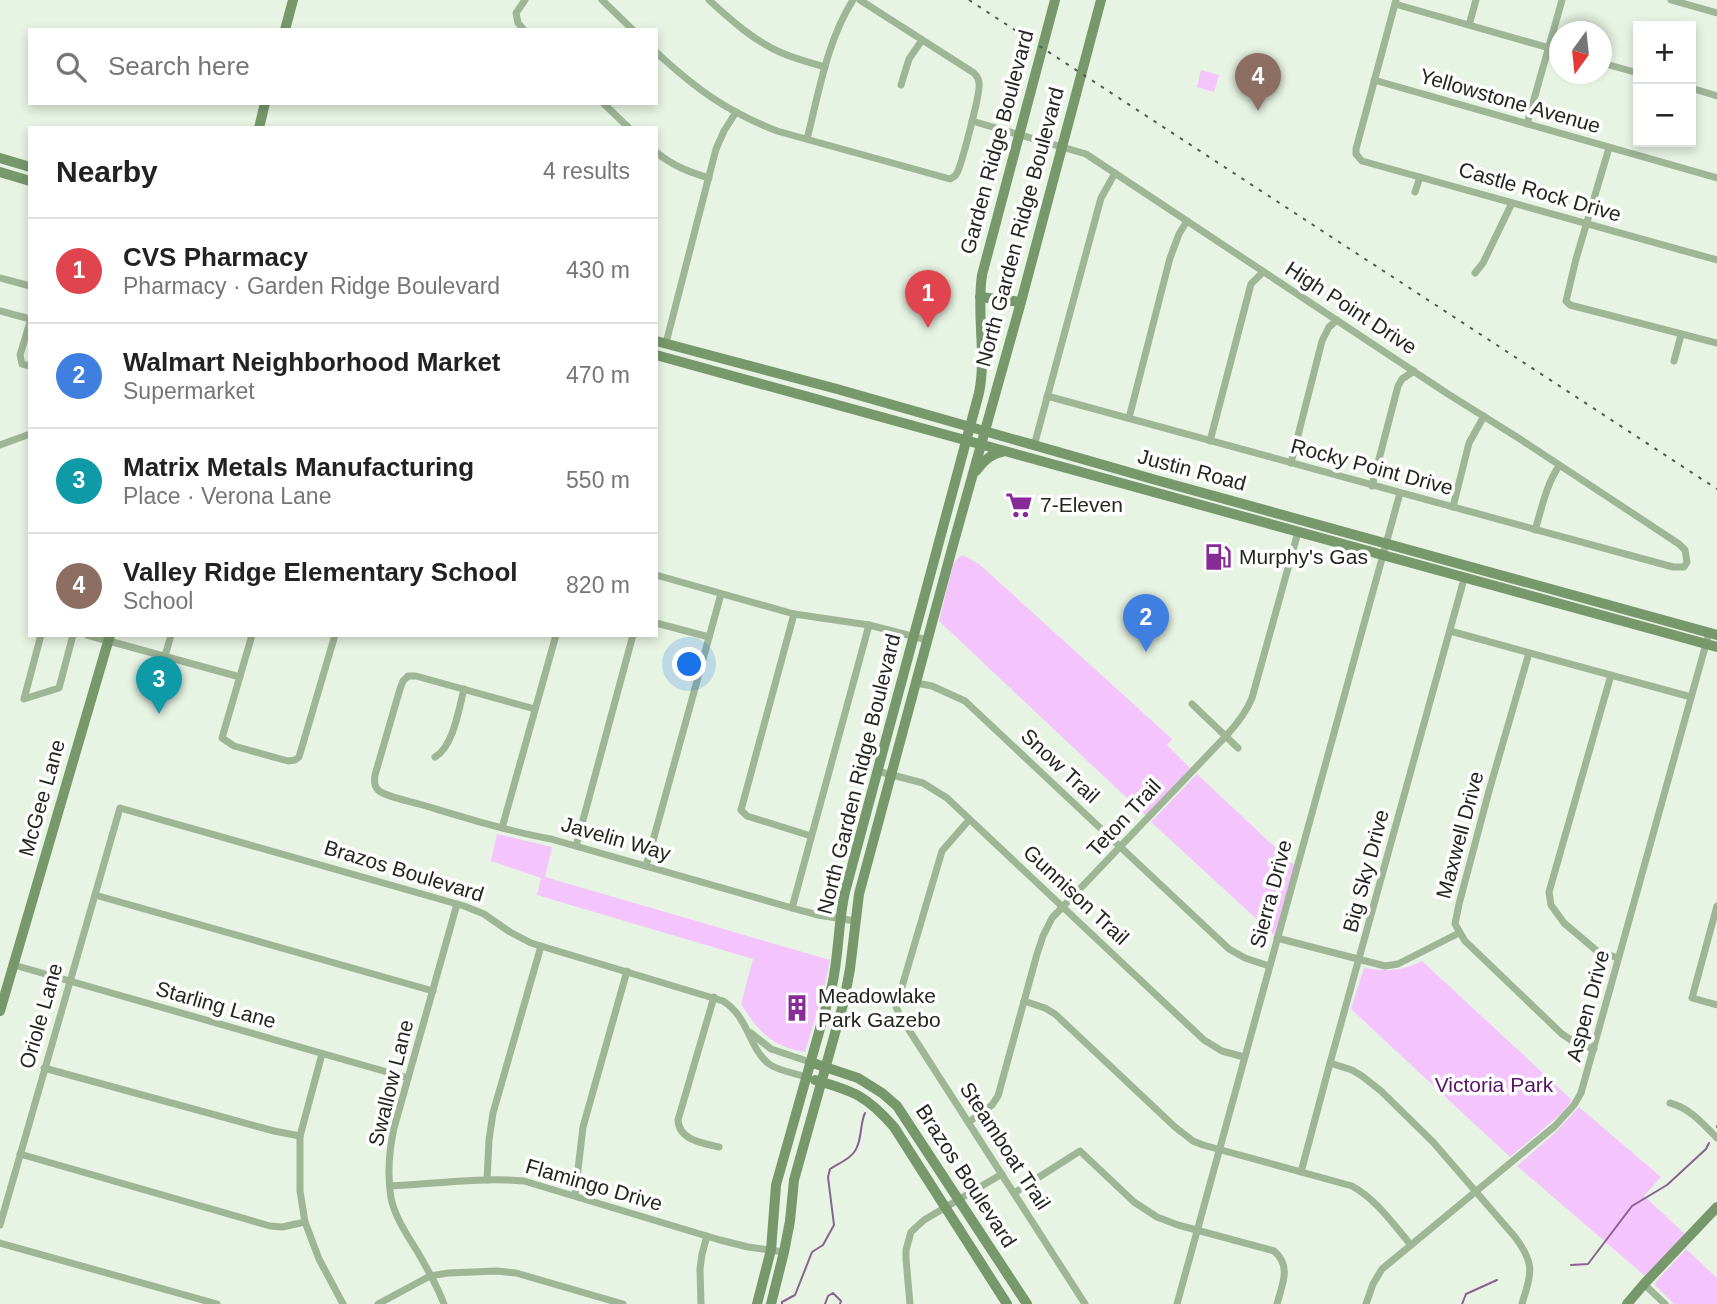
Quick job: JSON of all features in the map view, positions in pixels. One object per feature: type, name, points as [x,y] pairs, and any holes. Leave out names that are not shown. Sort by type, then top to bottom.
[{"type":"main road","points":[[286,28],[293,0]]},
{"type":"main road","name":"Garden Ridge Boulevard","points":[[930,577],[983,374],[979,297],[984,265],[1055,0]]},
{"type":"main road","name":"North Garden Ridge Boulevard","points":[[944,577],[1101,0]]},
{"type":"main road","points":[[259,126],[265,105]]},
{"type":"main road","points":[[0,158],[28,166]]},
{"type":"main road","points":[[0,172],[28,180]]},
{"type":"main road","points":[[979,297],[1021,302]]},
{"type":"main road","name":"Justin Road","points":[[661,342],[835,388],[1034,446],[1713,634]]},
{"type":"main road","name":"Justin Road","points":[[658,356],[1717,647]]},
{"type":"main road","points":[[716,371],[720,358]]},
{"type":"main road","points":[[833,402],[835,388]]},
{"type":"main road","points":[[971,481],[984,460],[1005,452]]},
{"type":"main road","points":[[1201,506],[1204,493]]},
{"type":"main road","points":[[771,1304],[790,1221],[794,1180],[844,1001],[859,894],[944,577],[930,577]]},
{"type":"main road","name":"North Garden Ridge Boulevard","points":[[757,1304],[771,1250],[776,1185],[838,960],[845,892],[930,577]]},
{"type":"main road","name":"McGee Lane","points":[[0,1011],[109,638]]},
{"type":"main road","name":"Brazos Boulevard","points":[[810,1062],[858,1077],[897,1106],[1027,1304]]},
{"type":"main road","name":"Brazos Boulevard","points":[[806,1077],[857,1094],[877,1108],[894,1127],[1007,1304]]},
{"type":"main road","points":[[1627,1304],[1717,1207]]},
{"type":"street","points":[[522,28],[516,13],[525,0]]},
{"type":"street","points":[[602,0],[631,28]]},
{"type":"street","points":[[709,0],[769,47],[825,68]]},
{"type":"street","points":[[807,139],[825,68],[842,18],[853,0]]},
{"type":"street","points":[[658,54],[709,97],[736,113],[777,131],[950,179],[954,177],[972,121],[980,85],[978,78],[860,0]]},
{"type":"street","points":[[1469,25],[1476,0]]},
{"type":"street","points":[[1527,124],[1562,0]]},
{"type":"street","points":[[1671,0],[1717,13]]},
{"type":"street","points":[[1374,80],[1395,2],[1548,48]]},
{"type":"street","points":[[901,85],[909,60],[922,40]]},
{"type":"street","points":[[1612,66],[1633,72]]},
{"type":"street","name":"Yellowstone Avenue","points":[[1374,80],[1717,178]]},
{"type":"street","name":"Castle Rock Drive","points":[[1374,80],[1357,144],[1356,154],[1362,161],[1717,260]]},
{"type":"street","points":[[1696,90],[1717,96]]},
{"type":"street","points":[[605,105],[627,126]]},
{"type":"street","points":[[661,342],[716,149],[736,113]]},
{"type":"street","name":"High Point Drive","points":[[972,121],[1086,154],[1679,544],[1685,550],[1687,562]]},
{"type":"street","points":[[1609,148],[1566,301],[1570,305],[1717,343]]},
{"type":"street","points":[[658,154],[678,168],[709,178]]},
{"type":"street","points":[[1034,446],[1101,198],[1115,173]]},
{"type":"street","points":[[1415,192],[1420,177]]},
{"type":"street","points":[[1475,273],[1483,263],[1512,203]]},
{"type":"street","points":[[1129,418],[1170,258],[1187,221]]},
{"type":"street","points":[[1210,441],[1251,284],[1263,272]]},
{"type":"street","points":[[0,278],[28,285]]},
{"type":"street","points":[[0,311],[28,320]]},
{"type":"street","points":[[1291,463],[1322,341],[1329,327],[1337,320]]},
{"type":"street","points":[[28,328],[20,355],[22,364],[28,366]]},
{"type":"street","points":[[1674,360],[1682,335]]},
{"type":"street","points":[[1372,486],[1398,386],[1402,379],[1414,371]]},
{"type":"street","name":"Rocky Point Drive","points":[[1047,396],[1673,567],[1684,567],[1687,562]]},
{"type":"street","points":[[1453,508],[1469,443],[1483,416]]},
{"type":"street","points":[[0,445],[28,435]]},
{"type":"street","points":[[1535,530],[1548,486],[1559,466]]},
{"type":"street","name":"Sierra Drive","points":[[1177,1304],[1400,493]]},
{"type":"street","name":"Teton Trail","points":[[969,1122],[996,1100],[1043,936],[1052,918],[1241,719],[1252,698],[1298,532]]},
{"type":"street","points":[[658,576],[794,614],[869,625],[927,640]]},
{"type":"street","name":"Big Sky Drive","points":[[1301,1172],[1464,579]]},
{"type":"street","points":[[646,866],[721,594]]},
{"type":"street","points":[[794,614],[741,810],[747,817],[811,836]]},
{"type":"street","points":[[658,624],[709,637]]},
{"type":"street","points":[[792,908],[869,625]]},
{"type":"street","points":[[1450,631],[1691,697]]},
{"type":"street","name":"Aspen Drive","points":[[1366,1304],[1382,1269],[1555,1126],[1581,1093],[1691,697],[1706,645],[1713,634]]},
{"type":"street","points":[[40,637],[24,699],[58,688],[72,637]]},
{"type":"street","points":[[165,656],[170,637]]},
{"type":"street","points":[[251,637],[222,738],[246,750],[288,761],[295,760],[301,752],[334,637]]},
{"type":"street","points":[[502,828],[554,637]]},
{"type":"street","points":[[576,846],[632,637]]},
{"type":"street","points":[[109,638],[240,677]]},
{"type":"street","name":"Maxwell Drive","points":[[1460,933],[1455,924],[1459,904],[1529,653]]},
{"type":"street","points":[[1611,675],[1549,892],[1551,905],[1564,923],[1597,951],[1618,958]]},
{"type":"street","name":"Javelin Way","points":[[464,690],[416,676],[408,676],[403,681],[374,782],[377,789],[388,795],[502,828],[576,846],[818,915],[855,921]]},
{"type":"street","name":"Snow Trail","points":[[916,682],[965,701],[1229,949],[1269,966]]},
{"type":"street","points":[[435,757],[441,754],[449,741],[464,690],[535,709]]},
{"type":"street","points":[[1192,704],[1238,747]]},
{"type":"street","name":"Gunnison Trail","points":[[877,771],[923,783],[947,798],[1203,1040],[1222,1051],[1244,1057]]},
{"type":"street","name":"Brazos Boulevard","points":[[117,817],[120,807],[457,904],[484,914],[524,940],[714,997],[732,1007],[758,1051],[771,1065],[806,1077]]},
{"type":"street","name":"Oriole Lane","points":[[0,1225],[117,817]]},
{"type":"street","name":"Steamboat Trail","points":[[969,820],[942,851],[896,1007],[1085,1304]]},
{"type":"street","points":[[95,895],[433,991]]},
{"type":"street","name":"Swallow Lane","points":[[444,1304],[391,1199],[389,1148],[457,904]]},
{"type":"street","points":[[1717,906],[1692,998],[1717,1005]]},
{"type":"street","points":[[1277,938],[1385,966],[1398,964],[1460,933],[1465,941],[1562,1034],[1577,1044],[1594,1049]]},
{"type":"street","points":[[487,1180],[493,1113],[541,946]]},
{"type":"street","name":"Starling Lane","points":[[14,965],[408,1078]]},
{"type":"street","points":[[575,1195],[583,1127],[626,971]]},
{"type":"street","points":[[714,997],[678,1127],[688,1138],[719,1147]]},
{"type":"street","points":[[1024,1001],[1055,1014],[1193,1141],[1352,1186],[1378,1206],[1411,1245]]},
{"type":"street","name":"Brazos Boulevard","points":[[748,1030],[771,1049],[810,1062]]},
{"type":"street","points":[[322,1054],[300,1136],[300,1191],[305,1222],[319,1259],[343,1304]]},
{"type":"street","points":[[1329,1063],[1352,1070],[1381,1091],[1433,1142],[1515,1237],[1528,1256],[1530,1275],[1522,1304]]},
{"type":"street","points":[[44,1068],[300,1136]]},
{"type":"street","points":[[1671,1103],[1687,1109],[1717,1138]]},
{"type":"street","points":[[1014,1193],[1080,1151],[1146,1211],[1178,1225],[1274,1251],[1280,1256],[1285,1271],[1277,1304]]},
{"type":"street","points":[[20,1154],[271,1226],[282,1227],[305,1222]]},
{"type":"street","points":[[910,1304],[906,1259],[909,1237],[916,1226],[1002,1174]]},
{"type":"street","name":"Flamingo Drive","points":[[390,1186],[487,1180],[524,1181],[707,1236],[748,1247],[784,1252]]},
{"type":"street","points":[[701,1304],[700,1269],[707,1236]]},
{"type":"street","points":[[0,1243],[217,1304]]},
{"type":"street","points":[[378,1304],[430,1276],[507,1271],[623,1304]]},
{"type":"street","points":[[1644,1284],[1665,1304]]},
{"type":"green space","points":[[1201,70],[1219,75],[1214,92],[1197,87]]},
{"type":"green space","points":[[963,555],[979,564],[1172,739],[1167,745],[1190,768],[1146,816],[939,621],[953,564]]},
{"type":"green space","points":[[1197,774],[1295,866],[1275,936],[1151,822]]},
{"type":"green space","points":[[497,834],[552,847],[545,877],[830,960],[805,1052],[783,1046],[767,1036],[741,1004],[753,959],[537,895],[541,878],[491,861]]},
{"type":"green space","name":"Victoria Park","points":[[1422,961],[1572,1100],[1562,1113],[1510,1157],[1351,1009],[1364,968],[1393,970]]},
{"type":"green space","name":"Victoria Park","points":[[1579,1107],[1661,1177],[1644,1196],[1685,1234],[1645,1276],[1517,1166],[1556,1132]]},
{"type":"green space","points":[[1686,1249],[1717,1278],[1717,1304],[1674,1304],[1654,1284]]},
{"type":"waterway","points":[[782,1304],[795,1295],[812,1252],[823,1245],[834,1225],[828,1177],[830,1169],[855,1151],[865,1113]]},
{"type":"waterway","points":[[1571,1265],[1588,1264],[1632,1206],[1667,1185],[1706,1149],[1709,1143]]},
{"type":"waterway","points":[[1462,1304],[1466,1294],[1497,1280]]},
{"type":"waterway","points":[[825,1304],[828,1296],[833,1293],[841,1301],[840,1304]]},
{"type":"railway","points":[[969,0],[1717,489]]},
{"type":"place","name":"Valley Ridge Elementary School","points":[[1258,111]]},
{"type":"place","name":"CVS Pharmacy","points":[[928,328]]},
{"type":"place","name":"7-Eleven","points":[[1019,505]]},
{"type":"place","name":"Murphy's Gas","points":[[1218,557]]},
{"type":"place","name":"Walmart Neighborhood Market","points":[[1146,652]]},
{"type":"place","name":"Matrix Metals Manufacturing","points":[[159,714]]},
{"type":"place","name":"Meadowlake Park Gazebo","points":[[797,1008]]}]
